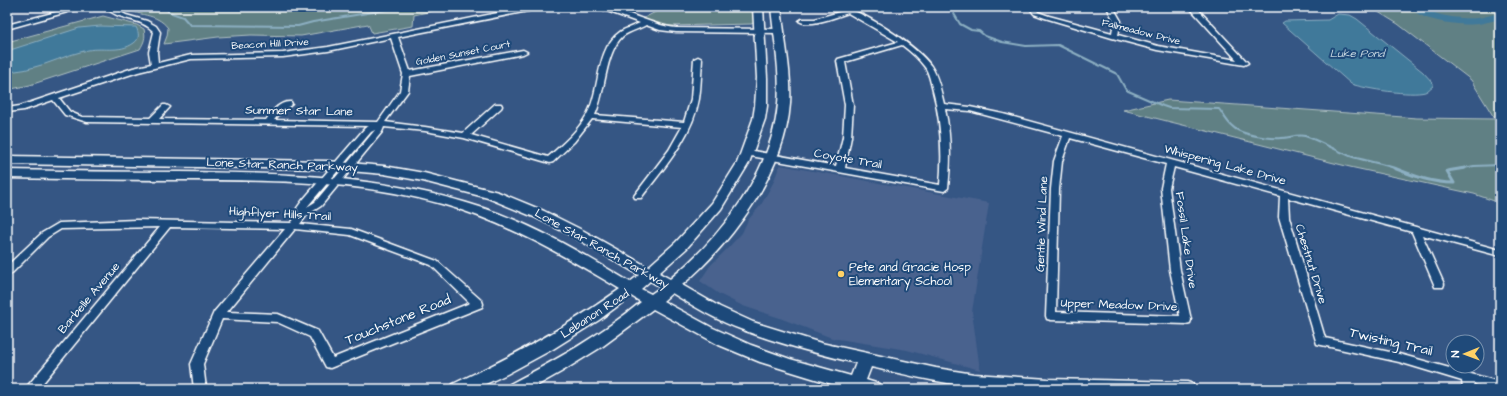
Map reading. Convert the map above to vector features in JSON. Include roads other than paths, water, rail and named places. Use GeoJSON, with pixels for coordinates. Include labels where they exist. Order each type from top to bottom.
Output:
{"type":"FeatureCollection","features":[{"type":"Feature","properties":{"kind":"main road","name":"Lebanon Road"},"geometry":{"type":"LineString","coordinates":[[459,389],[537,351],[577,327],[632,290],[688,239],[709,215],[728,189],[748,153],[759,120],[762,102],[758,7]]}},
{"type":"Feature","properties":{"kind":"main road","name":"Lebanon Road"},"geometry":{"type":"LineString","coordinates":[[516,389],[577,355],[634,317],[671,287],[711,248],[739,214],[762,180],[772,157],[780,131],[785,103],[776,7]]}},
{"type":"Feature","properties":{"kind":"main road","name":"Lone Star Ranch Parkway"},"geometry":{"type":"LineString","coordinates":[[7,160],[345,166],[424,177],[493,195],[540,214],[715,311],[748,326],[821,349],[936,375],[962,384],[1187,389]]}},
{"type":"Feature","properties":{"kind":"main road","name":"Lone Star Ranch Parkway"},"geometry":{"type":"LineString","coordinates":[[7,174],[273,177],[332,180],[407,190],[481,211],[528,231],[721,339],[781,361],[873,389]]}},
{"type":"Feature","properties":{"kind":"main road"},"geometry":{"type":"LineString","coordinates":[[856,385],[865,360]]}},
{"type":"Feature","properties":{"kind":"street"},"geometry":{"type":"LineString","coordinates":[[7,26],[82,7]]}},
{"type":"Feature","properties":{"kind":"street"},"geometry":{"type":"LineString","coordinates":[[108,7],[118,14],[141,20],[153,26],[157,32],[153,52],[155,66]]}},
{"type":"Feature","properties":{"kind":"street","name":"Beacon Hill Drive"},"geometry":{"type":"LineString","coordinates":[[7,110],[21,108],[136,70],[191,57],[283,55],[312,52],[538,7]]}},
{"type":"Feature","properties":{"kind":"street"},"geometry":{"type":"LineString","coordinates":[[599,7],[621,13],[660,28],[676,30],[778,28]]}},
{"type":"Feature","properties":{"kind":"street"},"geometry":{"type":"LineString","coordinates":[[1110,7],[1118,22],[1114,37]]}},
{"type":"Feature","properties":{"kind":"street","name":"Fallmeadow Drive"},"geometry":{"type":"LineString","coordinates":[[1034,10],[1114,37],[1157,48],[1244,63],[1192,7]]}},
{"type":"Feature","properties":{"kind":"street"},"geometry":{"type":"LineString","coordinates":[[802,21],[815,21],[844,9],[874,24],[919,55],[929,67],[942,106]]}},
{"type":"Feature","properties":{"kind":"street"},"geometry":{"type":"LineString","coordinates":[[644,23],[622,34],[611,48],[591,117],[687,125]]}},
{"type":"Feature","properties":{"kind":"street"},"geometry":{"type":"LineString","coordinates":[[200,389],[197,364],[218,315],[293,226],[304,214],[318,204],[332,180],[379,130],[380,124],[404,91],[407,74],[394,36]]}},
{"type":"Feature","properties":{"kind":"street"},"geometry":{"type":"LineString","coordinates":[[840,169],[847,137],[849,105],[840,61],[902,43]]}},
{"type":"Feature","properties":{"kind":"street","name":"Golden Sunset Court"},"geometry":{"type":"LineString","coordinates":[[407,74],[523,52]]}},
{"type":"Feature","properties":{"kind":"street"},"geometry":{"type":"LineString","coordinates":[[638,196],[673,151],[687,125],[695,99],[698,59]]}},
{"type":"Feature","properties":{"kind":"street","name":"Summer Star Lane"},"geometry":{"type":"LineString","coordinates":[[55,96],[63,110],[71,116],[87,120],[380,124],[425,129],[465,136],[550,160],[568,144],[591,117]]}},
{"type":"Feature","properties":{"kind":"street"},"geometry":{"type":"LineString","coordinates":[[268,123],[279,109],[288,104]]}},
{"type":"Feature","properties":{"kind":"street"},"geometry":{"type":"LineString","coordinates":[[465,136],[498,106]]}},
{"type":"Feature","properties":{"kind":"street","name":"Coyote Trail"},"geometry":{"type":"LineString","coordinates":[[748,153],[944,188],[947,162],[942,106]]}},
{"type":"Feature","properties":{"kind":"street","name":"Whispering Lake Drive"},"geometry":{"type":"LineString","coordinates":[[942,106],[970,109],[1067,134],[1500,253]]}},
{"type":"Feature","properties":{"kind":"street"},"geometry":{"type":"LineString","coordinates":[[152,121],[166,107]]}},
{"type":"Feature","properties":{"kind":"street","name":"Gentle Wind Lane"},"geometry":{"type":"LineString","coordinates":[[1051,316],[1055,189],[1058,160],[1067,134]]}},
{"type":"Feature","properties":{"kind":"street","name":"Fossil Lake Drive"},"geometry":{"type":"LineString","coordinates":[[1171,163],[1166,188],[1175,270],[1186,320]]}},
{"type":"Feature","properties":{"kind":"street","name":"Chestnut Drive"},"geometry":{"type":"LineString","coordinates":[[1284,193],[1284,217],[1321,341]]}},
{"type":"Feature","properties":{"kind":"street","name":"Highflyer Hills Trail"},"geometry":{"type":"LineString","coordinates":[[7,272],[45,235],[59,226],[168,223],[293,226],[350,232],[434,263],[478,304]]}},
{"type":"Feature","properties":{"kind":"street","name":"Barbelle Avenue"},"geometry":{"type":"LineString","coordinates":[[31,389],[168,223]]}},
{"type":"Feature","properties":{"kind":"street"},"geometry":{"type":"LineString","coordinates":[[1415,229],[1438,284]]}},
{"type":"Feature","properties":{"kind":"street","name":"Touchstone Road"},"geometry":{"type":"LineString","coordinates":[[218,315],[278,318],[314,334],[330,364],[478,304]]}},
{"type":"Feature","properties":{"kind":"street","name":"Upper Meadow Drive"},"geometry":{"type":"LineString","coordinates":[[1051,316],[1186,320]]}},
{"type":"Feature","properties":{"kind":"street","name":"Twisting Trail"},"geometry":{"type":"LineString","coordinates":[[1321,341],[1399,358],[1500,387]]}},
{"type":"Feature","properties":{"kind":"street"},"geometry":{"type":"LineString","coordinates":[[1467,377],[1469,389]]}},
{"type":"Feature","properties":{"kind":"water","name":"Luke Pond"},"geometry":{"type":"Polygon","coordinates":[[[1338,14],[1350,15],[1357,19],[1423,72],[1433,83],[1433,86],[1425,92],[1399,93],[1351,84],[1282,23],[1285,21],[1328,20],[1338,14]]]}},
{"type":"Feature","properties":{"kind":"water"},"geometry":{"type":"Polygon","coordinates":[[[100,26],[136,27],[138,38],[134,43],[122,48],[84,51],[25,70],[7,73],[7,51],[79,28],[100,26]]]}},
{"type":"Feature","properties":{"kind":"waterway"},"geometry":{"type":"LineString","coordinates":[[164,7],[169,12],[183,17],[190,25],[298,26],[313,22],[404,7]]}},
{"type":"Feature","properties":{"kind":"waterway"},"geometry":{"type":"LineString","coordinates":[[950,7],[960,24],[971,30],[979,31],[985,36],[1002,42],[1026,46],[1058,45],[1117,74],[1126,90],[1163,106],[1169,108],[1219,109],[1232,126],[1241,132],[1262,137],[1276,138],[1299,135],[1305,136],[1350,156],[1394,168]]}},
{"type":"Feature","properties":{"kind":"waterway"},"geometry":{"type":"LineString","coordinates":[[1429,7],[1417,9],[1436,17],[1461,21],[1478,21],[1500,17]]}},
{"type":"Feature","properties":{"kind":"waterway"},"geometry":{"type":"LineString","coordinates":[[1459,169],[1474,166],[1500,165]]}},
{"type":"Feature","properties":{"kind":"waterway"},"geometry":{"type":"LineString","coordinates":[[1394,168],[1416,176],[1446,183],[1454,183],[1447,171],[1459,169]]}},
{"type":"Feature","properties":{"kind":"waterway"},"geometry":{"type":"LineString","coordinates":[[1459,169],[1465,168]]}},
{"type":"Feature","properties":{"kind":"place","name":"Pete and Gracie Hosp Elementary School"},"geometry":{"type":"Point","coordinates":[841,274]}}]}
